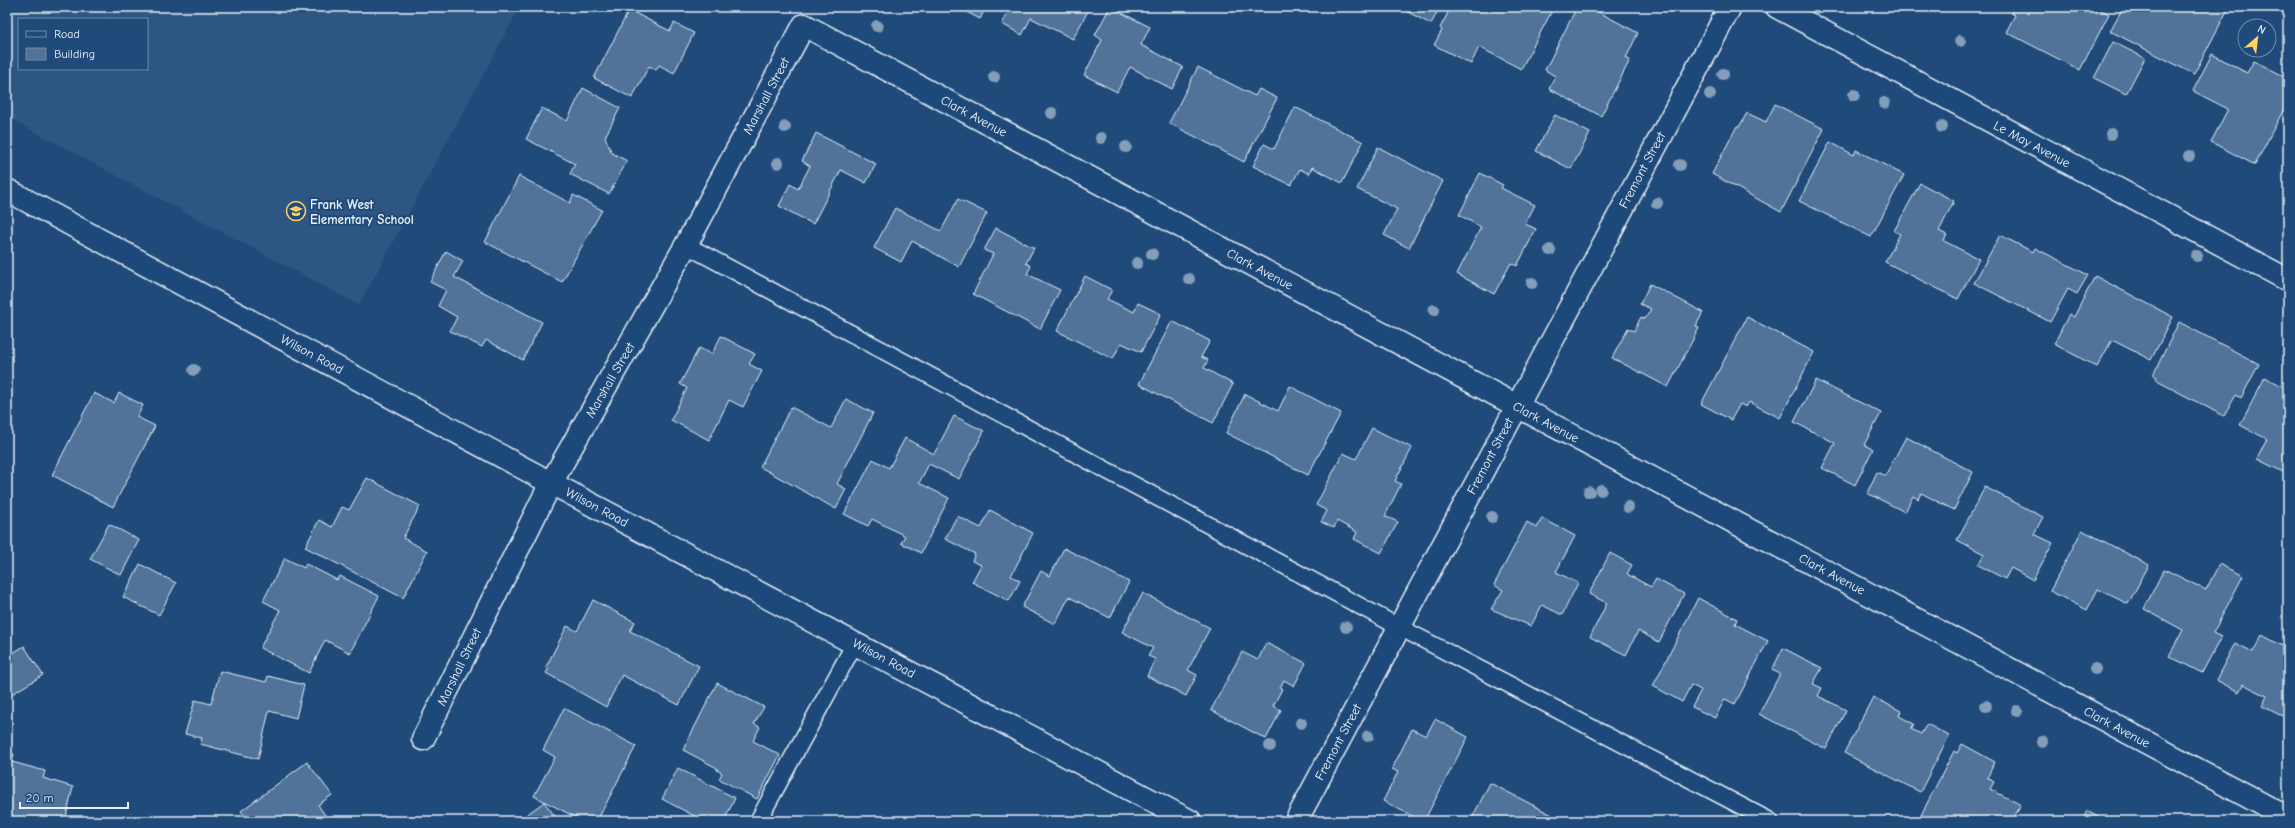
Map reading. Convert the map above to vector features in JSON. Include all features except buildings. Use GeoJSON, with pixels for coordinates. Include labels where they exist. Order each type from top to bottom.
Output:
{"type":"FeatureCollection","features":[{"type":"Feature","properties":{"kind":"street","name":"Fremont Street"},"geometry":{"type":"LineString","coordinates":[[1296,821],[1730,7]]}},
{"type":"Feature","properties":{"kind":"street","name":"Le May Avenue"},"geometry":{"type":"LineString","coordinates":[[1777,7],[2288,280]]}},
{"type":"Feature","properties":{"kind":"street","name":"Clark Avenue"},"geometry":{"type":"LineString","coordinates":[[804,25],[2288,818]]}},
{"type":"Feature","properties":{"kind":"street","name":"Marshall Street"},"geometry":{"type":"LineString","coordinates":[[424,739],[551,483],[686,246],[804,25]]}},
{"type":"Feature","properties":{"kind":"street","name":"Wilson Road"},"geometry":{"type":"LineString","coordinates":[[7,190],[551,483],[1190,821]]}},
{"type":"Feature","properties":{"kind":"lane"},"geometry":{"type":"LineString","coordinates":[[686,246],[1399,627],[1770,821]]}},
{"type":"Feature","properties":{"kind":"lane"},"geometry":{"type":"LineString","coordinates":[[758,821],[855,643]]}},
{"type":"Feature","properties":{"kind":"shaded area","name":"Frank West Elementary School"},"geometry":{"type":"Polygon","coordinates":[[[7,7],[520,7],[359,305],[7,117],[7,7]]]}},
{"type":"Feature","properties":{"kind":"place","name":"Frank West Elementary School"},"geometry":{"type":"Point","coordinates":[296,211]}}]}
